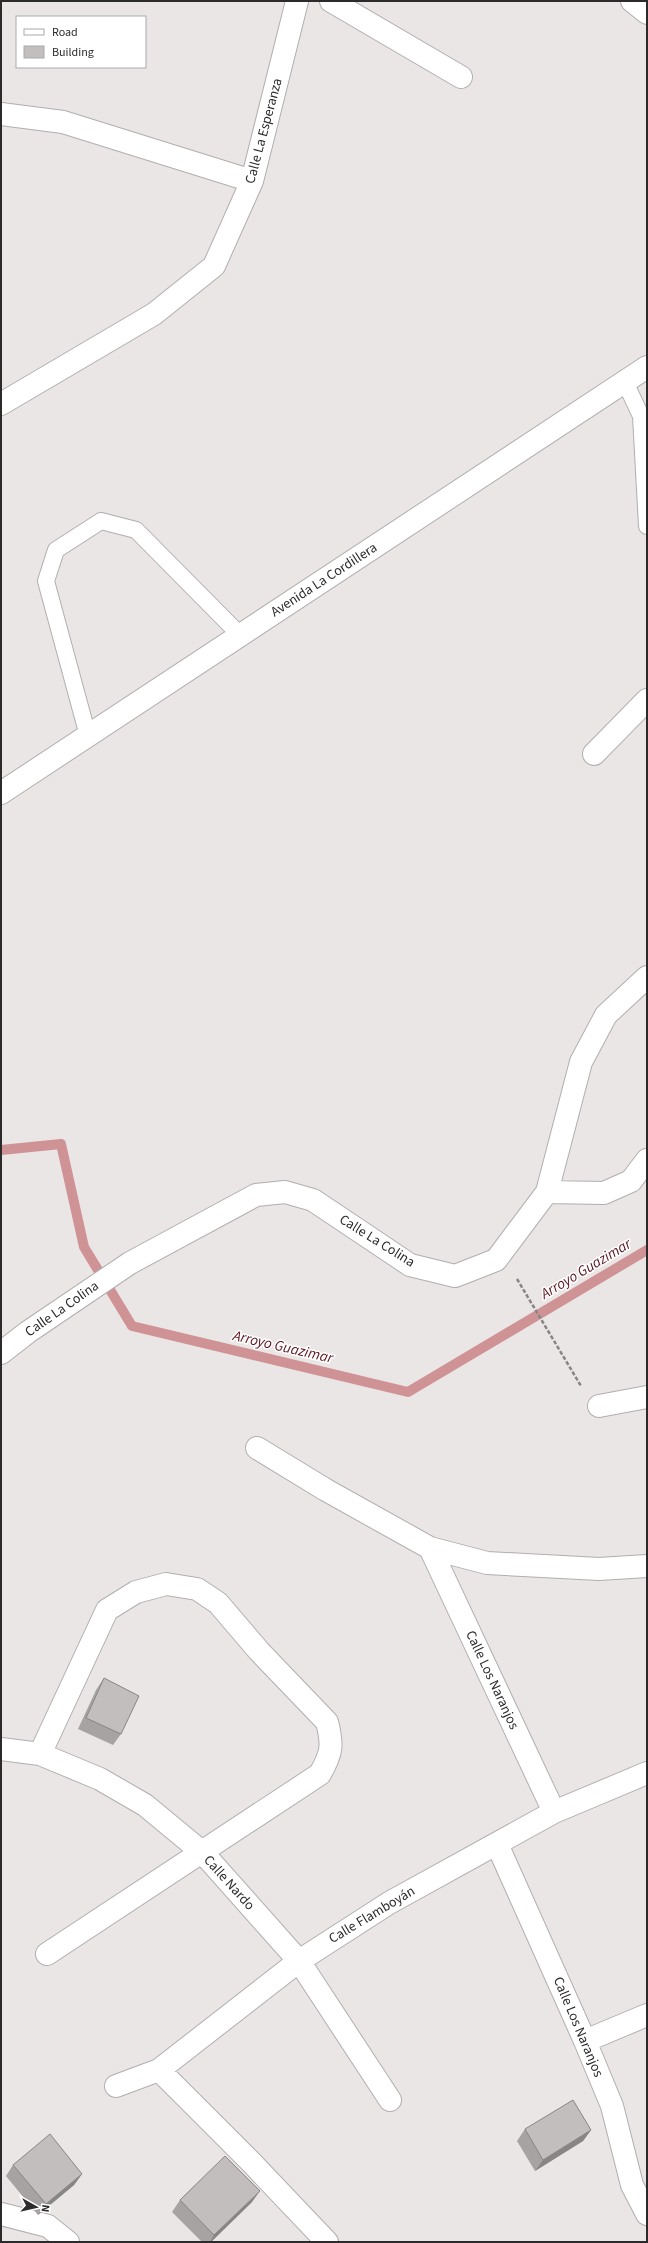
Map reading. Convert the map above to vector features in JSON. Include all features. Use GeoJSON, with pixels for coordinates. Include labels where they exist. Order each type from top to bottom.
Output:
{"type":"FeatureCollection","features":[{"type":"Feature","properties":{"kind":"street","name":"Calle La Esperanza"},"geometry":{"type":"LineString","coordinates":[[1,404],[154,314],[214,266],[252,181],[297,1]]}},
{"type":"Feature","properties":{"kind":"street"},"geometry":{"type":"LineString","coordinates":[[331,1],[461,77]]}},
{"type":"Feature","properties":{"kind":"street"},"geometry":{"type":"LineString","coordinates":[[632,1],[647,13]]}},
{"type":"Feature","properties":{"kind":"street"},"geometry":{"type":"LineString","coordinates":[[1,114],[62,122],[252,181]]}},
{"type":"Feature","properties":{"kind":"street","name":"Avenida La Cordillera"},"geometry":{"type":"LineString","coordinates":[[1,793],[647,367]]}},
{"type":"Feature","properties":{"kind":"street"},"geometry":{"type":"LineString","coordinates":[[594,754],[647,700]]}},
{"type":"Feature","properties":{"kind":"street","name":"Calle La Colina"},"geometry":{"type":"LineString","coordinates":[[1,1353],[130,1263],[256,1195],[286,1192],[313,1200],[410,1265],[455,1276],[496,1260],[547,1192],[581,1062],[606,1015],[647,977]]}},
{"type":"Feature","properties":{"kind":"street"},"geometry":{"type":"LineString","coordinates":[[547,1192],[604,1193],[631,1181],[647,1160]]}},
{"type":"Feature","properties":{"kind":"street"},"geometry":{"type":"LineString","coordinates":[[600,1406],[647,1397]]}},
{"type":"Feature","properties":{"kind":"street"},"geometry":{"type":"LineString","coordinates":[[257,1448],[326,1490],[430,1548],[487,1563],[599,1569],[647,1566]]}},
{"type":"Feature","properties":{"kind":"street","name":"Calle Los Naranjos"},"geometry":{"type":"LineString","coordinates":[[430,1548],[554,1812]]}},
{"type":"Feature","properties":{"kind":"street"},"geometry":{"type":"LineString","coordinates":[[40,1754],[107,1610],[136,1592],[166,1584],[197,1589],[218,1603],[259,1651],[327,1722],[331,1738],[330,1756],[320,1774],[203,1853],[47,1954]]}},
{"type":"Feature","properties":{"kind":"street","name":"Calle Nardo"},"geometry":{"type":"LineString","coordinates":[[1,1749],[40,1754],[100,1779],[145,1805],[203,1853],[299,1961],[390,2100]]}},
{"type":"Feature","properties":{"kind":"street","name":"Calle Flamboyán"},"geometry":{"type":"LineString","coordinates":[[116,2086],[159,2070],[299,1961],[390,1903],[554,1812],[647,1773]]}},
{"type":"Feature","properties":{"kind":"street","name":"Calle Los Naranjos"},"geometry":{"type":"LineString","coordinates":[[497,1844],[585,2041],[612,2106],[632,2185],[647,2214]]}},
{"type":"Feature","properties":{"kind":"street"},"geometry":{"type":"LineString","coordinates":[[585,2041],[647,2015]]}},
{"type":"Feature","properties":{"kind":"street"},"geometry":{"type":"LineString","coordinates":[[159,2070],[251,2162],[327,2242]]}},
{"type":"Feature","properties":{"kind":"street"},"geometry":{"type":"LineString","coordinates":[[1,2214],[48,2226],[68,2242]]}},
{"type":"Feature","properties":{"kind":"lane"},"geometry":{"type":"LineString","coordinates":[[625,382],[641,416],[647,526]]}},
{"type":"Feature","properties":{"kind":"lane"},"geometry":{"type":"LineString","coordinates":[[88,736],[46,581],[56,550],[101,521],[136,530],[240,635]]}},
{"type":"Feature","properties":{"kind":"path"},"geometry":{"type":"LineString","coordinates":[[502,1254],[580,1383],[587,1401],[590,1404],[600,1406]]}},
{"type":"Feature","properties":{"kind":"building"},"geometry":{"type":"Polygon","coordinates":[[[104,1678],[139,1696],[121,1734],[86,1718],[104,1678]]]}},
{"type":"Feature","properties":{"kind":"building"},"geometry":{"type":"Polygon","coordinates":[[[573,2100],[591,2130],[543,2160],[525,2129],[573,2100]]]}},
{"type":"Feature","properties":{"kind":"building"},"geometry":{"type":"Polygon","coordinates":[[[50,2134],[82,2174],[46,2204],[13,2165],[50,2134]]]}},
{"type":"Feature","properties":{"kind":"building"},"geometry":{"type":"Polygon","coordinates":[[[225,2156],[260,2191],[214,2235],[180,2200],[225,2156]]]}},
{"type":"Feature","properties":{"kind":"waterway","name":"Arroyo Guazimar"},"geometry":{"type":"LineString","coordinates":[[1,1150],[61,1144],[84,1247],[132,1326],[408,1392],[647,1250]]}}]}
